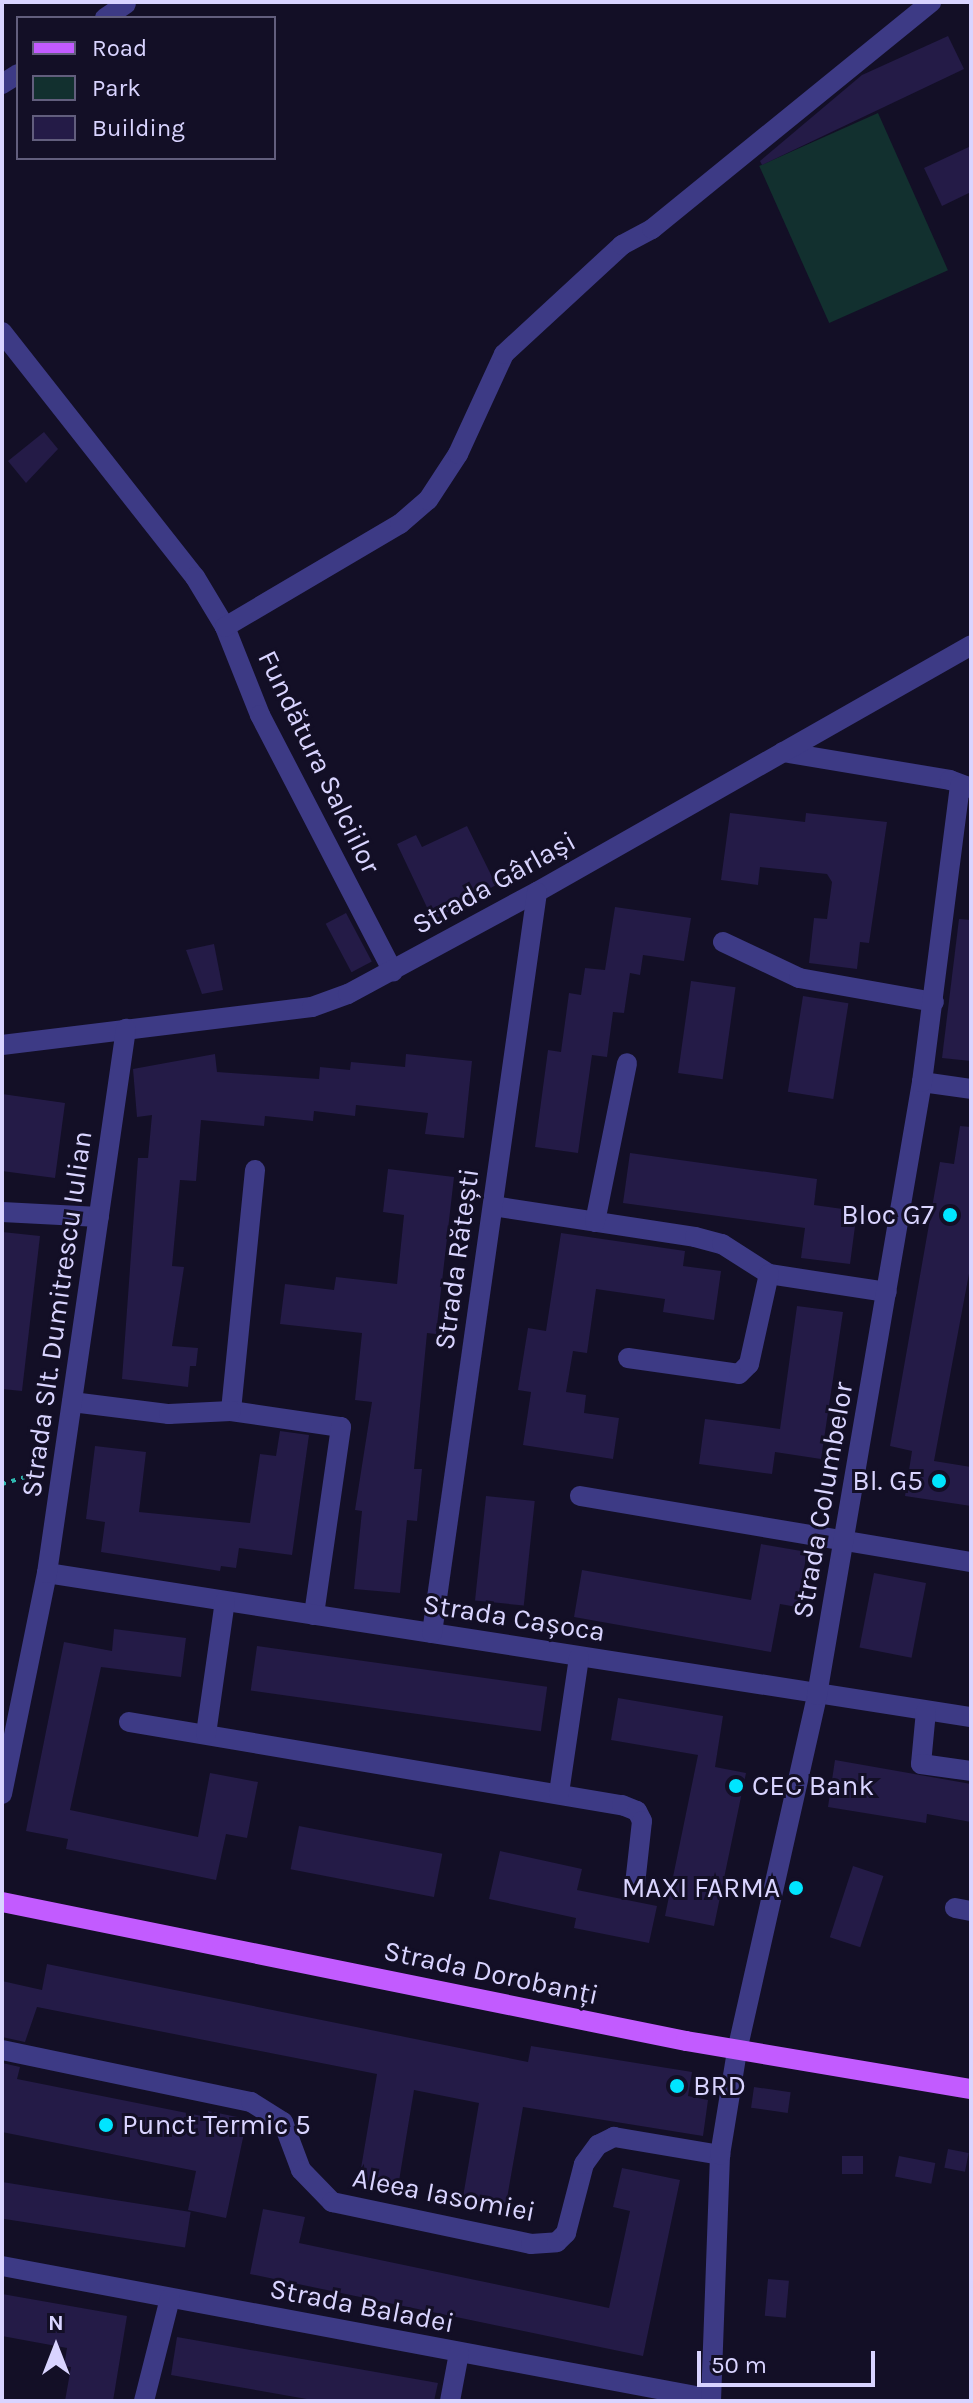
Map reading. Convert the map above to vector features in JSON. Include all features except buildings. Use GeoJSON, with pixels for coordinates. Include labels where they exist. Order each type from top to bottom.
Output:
{"type":"FeatureCollection","features":[{"type":"Feature","properties":{"kind":"main road","name":"Strada Dorobanți"},"geometry":{"type":"LineString","coordinates":[[2,1902],[737,2051],[971,2089]]}},
{"type":"Feature","properties":{"kind":"street"},"geometry":{"type":"LineString","coordinates":[[225,627],[400,524],[428,500],[458,454],[504,354],[622,245],[652,229],[931,2]]}},
{"type":"Feature","properties":{"kind":"street"},"geometry":{"type":"LineString","coordinates":[[108,16],[126,4]]}},
{"type":"Feature","properties":{"kind":"street","name":"Fundătura Salciilor"},"geometry":{"type":"LineString","coordinates":[[2,332],[195,577],[225,627],[260,715],[393,972]]}},
{"type":"Feature","properties":{"kind":"street","name":"Strada Gârlași"},"geometry":{"type":"LineString","coordinates":[[2,1045],[312,1007],[393,972],[971,645]]}},
{"type":"Feature","properties":{"kind":"street","name":"Strada Columbelor"},"geometry":{"type":"LineString","coordinates":[[711,2400],[720,2155],[737,2051],[817,1695],[922,1082],[965,787],[783,752]]}},
{"type":"Feature","properties":{"kind":"street","name":"Strada Rătești"},"geometry":{"type":"LineString","coordinates":[[432,1633],[537,892]]}},
{"type":"Feature","properties":{"kind":"street"},"geometry":{"type":"LineString","coordinates":[[723,942],[799,978],[934,1002]]}},
{"type":"Feature","properties":{"kind":"street","name":"Strada Slt. Dumitrescu Iulian"},"geometry":{"type":"LineString","coordinates":[[2,1794],[47,1573],[126,1029]]}},
{"type":"Feature","properties":{"kind":"street"},"geometry":{"type":"LineString","coordinates":[[595,1222],[627,1063]]}},
{"type":"Feature","properties":{"kind":"street"},"geometry":{"type":"LineString","coordinates":[[922,1082],[971,1089]]}},
{"type":"Feature","properties":{"kind":"street"},"geometry":{"type":"LineString","coordinates":[[231,1411],[255,1170]]}},
{"type":"Feature","properties":{"kind":"street"},"geometry":{"type":"LineString","coordinates":[[493,1206],[722,1244],[769,1274],[887,1292]]}},
{"type":"Feature","properties":{"kind":"street"},"geometry":{"type":"LineString","coordinates":[[2,1212],[99,1217]]}},
{"type":"Feature","properties":{"kind":"street"},"geometry":{"type":"LineString","coordinates":[[628,1358],[739,1374],[749,1364],[769,1274]]}},
{"type":"Feature","properties":{"kind":"street"},"geometry":{"type":"LineString","coordinates":[[72,1402],[169,1414],[231,1411],[341,1427],[314,1615]]}},
{"type":"Feature","properties":{"kind":"street"},"geometry":{"type":"LineString","coordinates":[[580,1496],[971,1562]]}},
{"type":"Feature","properties":{"kind":"street","name":"Strada Cașoca"},"geometry":{"type":"LineString","coordinates":[[47,1573],[971,1717]]}},
{"type":"Feature","properties":{"kind":"street"},"geometry":{"type":"LineString","coordinates":[[206,1734],[225,1601]]}},
{"type":"Feature","properties":{"kind":"street"},"geometry":{"type":"LineString","coordinates":[[559,1793],[579,1657]]}},
{"type":"Feature","properties":{"kind":"street"},"geometry":{"type":"LineString","coordinates":[[926,1711],[921,1764],[971,1771]]}},
{"type":"Feature","properties":{"kind":"street"},"geometry":{"type":"LineString","coordinates":[[129,1722],[559,1793],[637,1811],[642,1821],[635,1884]]}},
{"type":"Feature","properties":{"kind":"street","name":"Aleea Iasomiei"},"geometry":{"type":"LineString","coordinates":[[2,2050],[251,2102],[283,2122],[301,2170],[332,2202],[531,2244],[557,2242],[566,2233],[584,2164],[598,2145],[614,2137],[720,2155]]}},
{"type":"Feature","properties":{"kind":"street","name":"Strada Baladei"},"geometry":{"type":"LineString","coordinates":[[2,2266],[711,2400]]}},
{"type":"Feature","properties":{"kind":"street"},"geometry":{"type":"LineString","coordinates":[[144,2401],[170,2298]]}},
{"type":"Feature","properties":{"kind":"street"},"geometry":{"type":"LineString","coordinates":[[450,2401],[459,2353]]}},
{"type":"Feature","properties":{"kind":"path"},"geometry":{"type":"LineString","coordinates":[[2,1484],[63,1467]]}},
{"type":"Feature","properties":{"kind":"green space"},"geometry":{"type":"Polygon","coordinates":[[[878,113],[948,270],[829,323],[759,166],[878,113]]]}},
{"type":"Feature","properties":{"kind":"place","name":"Bloc G7"},"geometry":{"type":"Point","coordinates":[950,1215]}},
{"type":"Feature","properties":{"kind":"place","name":"Bl. G5"},"geometry":{"type":"Point","coordinates":[939,1481]}},
{"type":"Feature","properties":{"kind":"place","name":"CEC Bank"},"geometry":{"type":"Point","coordinates":[736,1786]}},
{"type":"Feature","properties":{"kind":"place","name":"MAXI FARMA"},"geometry":{"type":"Point","coordinates":[796,1888]}},
{"type":"Feature","properties":{"kind":"place","name":"BRD"},"geometry":{"type":"Point","coordinates":[677,2086]}},
{"type":"Feature","properties":{"kind":"place","name":"Punct Termic 5"},"geometry":{"type":"Point","coordinates":[106,2125]}}]}
